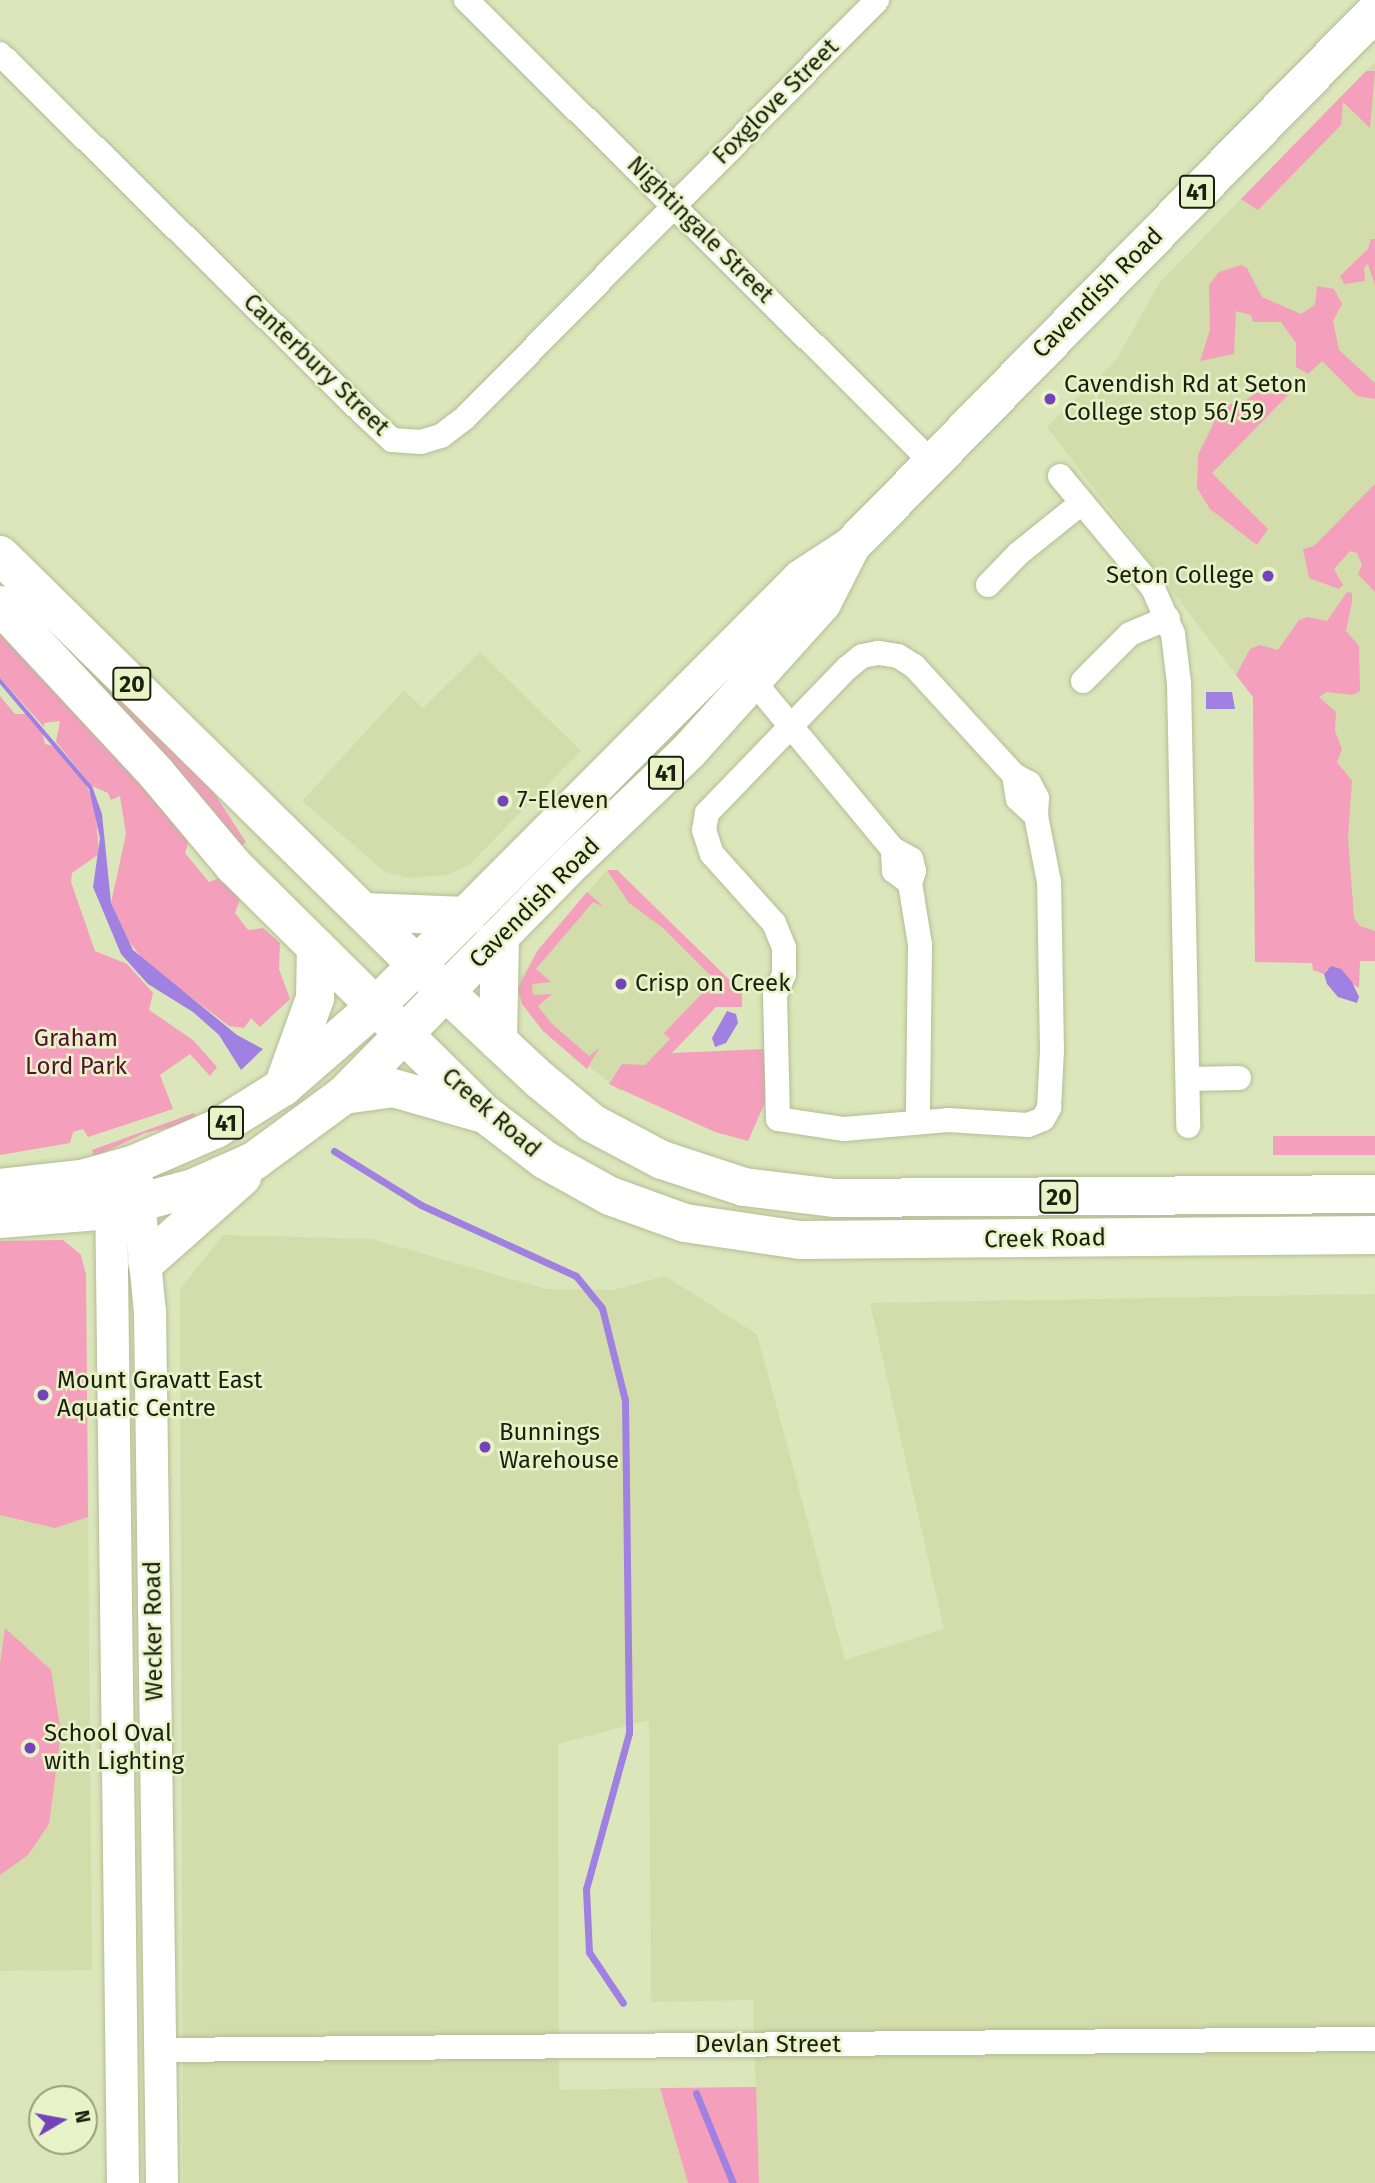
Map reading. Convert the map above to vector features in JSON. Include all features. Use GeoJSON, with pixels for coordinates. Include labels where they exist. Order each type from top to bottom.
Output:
{"type":"FeatureCollection","features":[{"type":"Feature","properties":{"kind":"main road","name":"Cavendish Road"},"geometry":{"type":"LineString","coordinates":[[376,1006],[801,579],[851,546],[1375,12]]}},
{"type":"Feature","properties":{"kind":"main road","name":"Cavendish Road"},"geometry":{"type":"LineString","coordinates":[[405,1035],[754,681],[822,603],[851,546]]}},
{"type":"Feature","properties":{"kind":"main road","name":"Creek Road"},"geometry":{"type":"LineString","coordinates":[[0,555],[446,993],[566,1103],[626,1143],[702,1176],[744,1186],[835,1198],[1375,1194]]}},
{"type":"Feature","properties":{"kind":"main road","name":"Creek Road"},"geometry":{"type":"LineString","coordinates":[[0,605],[156,773],[235,867],[485,1114],[545,1160],[610,1196],[685,1223],[762,1238],[862,1243],[1375,1235]]}},
{"type":"Feature","properties":{"kind":"main road"},"geometry":{"type":"LineString","coordinates":[[365,912],[467,916]]}},
{"type":"Feature","properties":{"kind":"main road"},"geometry":{"type":"LineString","coordinates":[[498,1041],[500,937]]}},
{"type":"Feature","properties":{"kind":"main road"},"geometry":{"type":"LineString","coordinates":[[284,1087],[315,998],[316,947]]}},
{"type":"Feature","properties":{"kind":"main road","name":"41"},"geometry":{"type":"LineString","coordinates":[[0,1219],[124,1187],[284,1087],[376,1006]]}},
{"type":"Feature","properties":{"kind":"main road","name":"41"},"geometry":{"type":"LineString","coordinates":[[0,1188],[193,1188],[254,1161],[344,1095],[405,1035]]}},
{"type":"Feature","properties":{"kind":"main road"},"geometry":{"type":"LineString","coordinates":[[344,1095],[393,1088],[485,1114]]}},
{"type":"Feature","properties":{"kind":"main road"},"geometry":{"type":"LineString","coordinates":[[147,1261],[237,1185],[254,1161]]}},
{"type":"Feature","properties":{"kind":"street","name":"Nightingale Street"},"geometry":{"type":"LineString","coordinates":[[467,0],[932,462]]}},
{"type":"Feature","properties":{"kind":"street","name":"Foxglove Street"},"geometry":{"type":"LineString","coordinates":[[675,205],[877,0]]}},
{"type":"Feature","properties":{"kind":"street","name":"Canterbury Street"},"geometry":{"type":"LineString","coordinates":[[0,54],[392,440],[421,442],[442,436],[465,418],[675,205]]}},
{"type":"Feature","properties":{"kind":"street"},"geometry":{"type":"LineString","coordinates":[[1060,476],[1079,505],[1153,589],[1168,618],[1179,682],[1188,1126]]}},
{"type":"Feature","properties":{"kind":"street"},"geometry":{"type":"LineString","coordinates":[[988,585],[1018,554],[1079,505]]}},
{"type":"Feature","properties":{"kind":"street"},"geometry":{"type":"LineString","coordinates":[[1083,681],[1130,634],[1168,618]]}},
{"type":"Feature","properties":{"kind":"street"},"geometry":{"type":"LineString","coordinates":[[888,653],[914,666],[1014,775],[1018,799],[1036,816],[1049,882],[1049,1108],[1043,1119],[1028,1125],[918,1121],[844,1129],[778,1119],[775,995],[784,974],[784,948],[774,923],[718,864],[704,830],[712,805],[789,726],[862,656],[888,653]]}},
{"type":"Feature","properties":{"kind":"street"},"geometry":{"type":"LineString","coordinates":[[727,654],[754,681],[893,849],[911,859],[914,871],[910,883],[919,924],[918,1121]]}},
{"type":"Feature","properties":{"kind":"street"},"geometry":{"type":"LineString","coordinates":[[1188,1079],[1239,1078]]}},
{"type":"Feature","properties":{"kind":"street","name":"Wecker Road"},"geometry":{"type":"LineString","coordinates":[[124,1187],[147,1261],[162,2183]]}},
{"type":"Feature","properties":{"kind":"street","name":"Wecker Road"},"geometry":{"type":"LineString","coordinates":[[123,2183],[124,1187]]}},
{"type":"Feature","properties":{"kind":"street","name":"Devlan Street"},"geometry":{"type":"LineString","coordinates":[[160,2050],[1375,2039]]}},
{"type":"Feature","properties":{"kind":"shaded area","name":"Seton College"},"geometry":{"type":"Polygon","coordinates":[[[1375,62],[1375,961],[1255,962],[1253,697],[1047,427],[1116,360],[1160,282],[1375,62]]]}},
{"type":"Feature","properties":{"kind":"shaded area"},"geometry":{"type":"Polygon","coordinates":[[[480,652],[581,751],[469,865],[447,875],[409,878],[385,872],[302,801],[404,690],[423,708],[480,652]]]}},
{"type":"Feature","properties":{"kind":"shaded area"},"geometry":{"type":"Polygon","coordinates":[[[0,678],[92,786],[102,814],[111,903],[133,950],[237,1035],[263,1049],[241,1070],[219,1035],[193,1012],[148,984],[121,954],[93,887],[100,838],[89,789],[0,684],[0,678]]]}},
{"type":"Feature","properties":{"kind":"shaded area"},"geometry":{"type":"Polygon","coordinates":[[[1206,692],[1232,692],[1235,709],[1206,709],[1206,692]]]}},
{"type":"Feature","properties":{"kind":"shaded area","name":"Crisp on Creek"},"geometry":{"type":"Polygon","coordinates":[[[607,870],[617,870],[728,979],[620,1091],[543,1031],[519,996],[520,978],[538,950],[607,870]]]}},
{"type":"Feature","properties":{"kind":"shaded area"},"geometry":{"type":"Polygon","coordinates":[[[1331,966],[1341,969],[1352,982],[1359,997],[1357,1003],[1338,997],[1327,984],[1324,974],[1331,966]]]}},
{"type":"Feature","properties":{"kind":"shaded area"},"geometry":{"type":"Polygon","coordinates":[[[727,1011],[736,1014],[738,1023],[726,1043],[715,1047],[712,1038],[727,1011]]]}},
{"type":"Feature","properties":{"kind":"shaded area"},"geometry":{"type":"Polygon","coordinates":[[[223,1235],[372,1239],[546,1289],[613,1290],[665,1276],[757,1334],[845,1660],[944,1629],[870,1303],[1375,1294],[1375,2183],[759,2183],[753,2000],[651,2002],[649,1720],[558,1744],[559,2090],[660,2088],[688,2183],[183,2183],[180,1289],[223,1235]]]}},
{"type":"Feature","properties":{"kind":"shaded area"},"geometry":{"type":"Polygon","coordinates":[[[63,1240],[81,1255],[86,1275],[92,1970],[0,1971],[0,1241],[63,1240]]]}},
{"type":"Feature","properties":{"kind":"green space"},"geometry":{"type":"Polygon","coordinates":[[[1366,71],[1375,71],[1370,128],[1343,102],[1341,125],[1258,210],[1241,199],[1366,71]]]}},
{"type":"Feature","properties":{"kind":"green space"},"geometry":{"type":"Polygon","coordinates":[[[1371,239],[1375,239],[1375,285],[1368,264],[1364,267],[1365,281],[1344,284],[1340,276],[1368,249],[1371,239]]]}},
{"type":"Feature","properties":{"kind":"green space"},"geometry":{"type":"Polygon","coordinates":[[[1241,265],[1247,268],[1262,297],[1301,314],[1315,305],[1317,286],[1334,289],[1342,304],[1333,321],[1339,350],[1375,383],[1375,399],[1357,396],[1322,361],[1308,374],[1296,367],[1296,343],[1281,322],[1253,322],[1251,315],[1236,311],[1234,354],[1200,361],[1210,330],[1209,285],[1219,272],[1241,265]]]}},
{"type":"Feature","properties":{"kind":"green space"},"geometry":{"type":"Polygon","coordinates":[[[1255,393],[1289,394],[1212,473],[1268,529],[1257,545],[1210,509],[1197,488],[1198,455],[1213,425],[1217,406],[1244,402],[1255,393]]]}},
{"type":"Feature","properties":{"kind":"green space"},"geometry":{"type":"Polygon","coordinates":[[[1375,484],[1375,592],[1358,574],[1362,565],[1357,553],[1350,551],[1334,569],[1343,585],[1339,589],[1309,578],[1303,549],[1314,546],[1375,484]]]}},
{"type":"Feature","properties":{"kind":"green space"},"geometry":{"type":"Polygon","coordinates":[[[1347,592],[1352,593],[1352,602],[1346,631],[1359,646],[1360,691],[1352,695],[1327,692],[1319,697],[1336,712],[1335,731],[1342,749],[1337,762],[1352,781],[1348,837],[1354,918],[1360,926],[1375,931],[1375,961],[1360,961],[1359,988],[1327,969],[1324,974],[1313,970],[1312,963],[1255,962],[1253,697],[1236,675],[1250,649],[1260,645],[1278,650],[1299,620],[1308,617],[1327,621],[1347,592]]]}},
{"type":"Feature","properties":{"kind":"green space"},"geometry":{"type":"Polygon","coordinates":[[[0,625],[184,832],[188,843],[185,853],[209,882],[220,878],[242,894],[235,913],[248,930],[263,928],[280,943],[279,969],[290,999],[260,1027],[251,1018],[244,1028],[229,1026],[146,963],[123,934],[111,903],[126,834],[120,796],[111,800],[108,793],[92,786],[56,742],[60,721],[44,723],[44,727],[0,678],[0,625]]]}},
{"type":"Feature","properties":{"kind":"green space"},"geometry":{"type":"Polygon","coordinates":[[[91,665],[205,779],[246,842],[240,847],[83,671],[91,665]]]}},
{"type":"Feature","properties":{"kind":"green space","name":"Graham Lord Park"},"geometry":{"type":"Polygon","coordinates":[[[0,696],[15,714],[27,714],[42,731],[45,744],[57,747],[81,775],[95,804],[99,854],[72,873],[71,882],[95,951],[127,964],[153,993],[149,1010],[193,1040],[217,1067],[210,1076],[190,1054],[160,1075],[173,1109],[88,1137],[83,1129],[73,1132],[70,1143],[0,1155],[0,696]]]}},
{"type":"Feature","properties":{"kind":"green space"},"geometry":{"type":"Polygon","coordinates":[[[607,870],[617,870],[742,992],[742,1007],[716,1007],[672,1053],[765,1049],[767,1098],[748,1141],[715,1132],[609,1084],[622,1064],[645,1065],[670,1039],[664,1033],[715,980],[663,928],[629,903],[607,870]]]}},
{"type":"Feature","properties":{"kind":"green space"},"geometry":{"type":"Polygon","coordinates":[[[587,892],[604,907],[593,902],[536,969],[551,982],[532,984],[533,995],[552,994],[538,1006],[551,1023],[589,1056],[599,1048],[587,1069],[543,1031],[522,1004],[518,988],[538,950],[587,892]]]}},
{"type":"Feature","properties":{"kind":"green space"},"geometry":{"type":"Polygon","coordinates":[[[194,1113],[196,1118],[180,1125],[145,1133],[94,1157],[92,1150],[194,1113]]]}},
{"type":"Feature","properties":{"kind":"green space"},"geometry":{"type":"Polygon","coordinates":[[[1273,1136],[1375,1136],[1375,1155],[1273,1155],[1273,1136]]]}},
{"type":"Feature","properties":{"kind":"green space","name":"Mount Gravatt East Aquatic Centre"},"geometry":{"type":"Polygon","coordinates":[[[63,1240],[81,1255],[86,1275],[88,1517],[55,1528],[0,1515],[0,1241],[63,1240]]]}},
{"type":"Feature","properties":{"kind":"green space","name":"School Oval with Lighting"},"geometry":{"type":"Polygon","coordinates":[[[5,1628],[51,1670],[61,1733],[49,1824],[28,1855],[0,1875],[0,1664],[5,1628]]]}},
{"type":"Feature","properties":{"kind":"green space"},"geometry":{"type":"Polygon","coordinates":[[[756,2087],[759,2183],[688,2183],[660,2088],[756,2087]]]}},
{"type":"Feature","properties":{"kind":"waterway"},"geometry":{"type":"LineString","coordinates":[[334,1151],[421,1205],[576,1276],[602,1308],[625,1400],[629,1733],[586,1889],[589,1952],[623,2003]]}},
{"type":"Feature","properties":{"kind":"waterway"},"geometry":{"type":"LineString","coordinates":[[696,2093],[733,2183]]}},
{"type":"Feature","properties":{"kind":"place","name":"Cavendish Rd at Seton College stop 56/59"},"geometry":{"type":"Point","coordinates":[1050,399]}},
{"type":"Feature","properties":{"kind":"place","name":"Seton College"},"geometry":{"type":"Point","coordinates":[1268,576]}},
{"type":"Feature","properties":{"kind":"place","name":"7-Eleven"},"geometry":{"type":"Point","coordinates":[503,801]}},
{"type":"Feature","properties":{"kind":"place","name":"Crisp on Creek"},"geometry":{"type":"Point","coordinates":[621,984]}},
{"type":"Feature","properties":{"kind":"place","name":"Mount Gravatt East Aquatic Centre"},"geometry":{"type":"Point","coordinates":[43,1395]}},
{"type":"Feature","properties":{"kind":"place","name":"Bunnings Warehouse"},"geometry":{"type":"Point","coordinates":[485,1447]}},
{"type":"Feature","properties":{"kind":"place","name":"School Oval with Lighting"},"geometry":{"type":"Point","coordinates":[30,1748]}}]}
